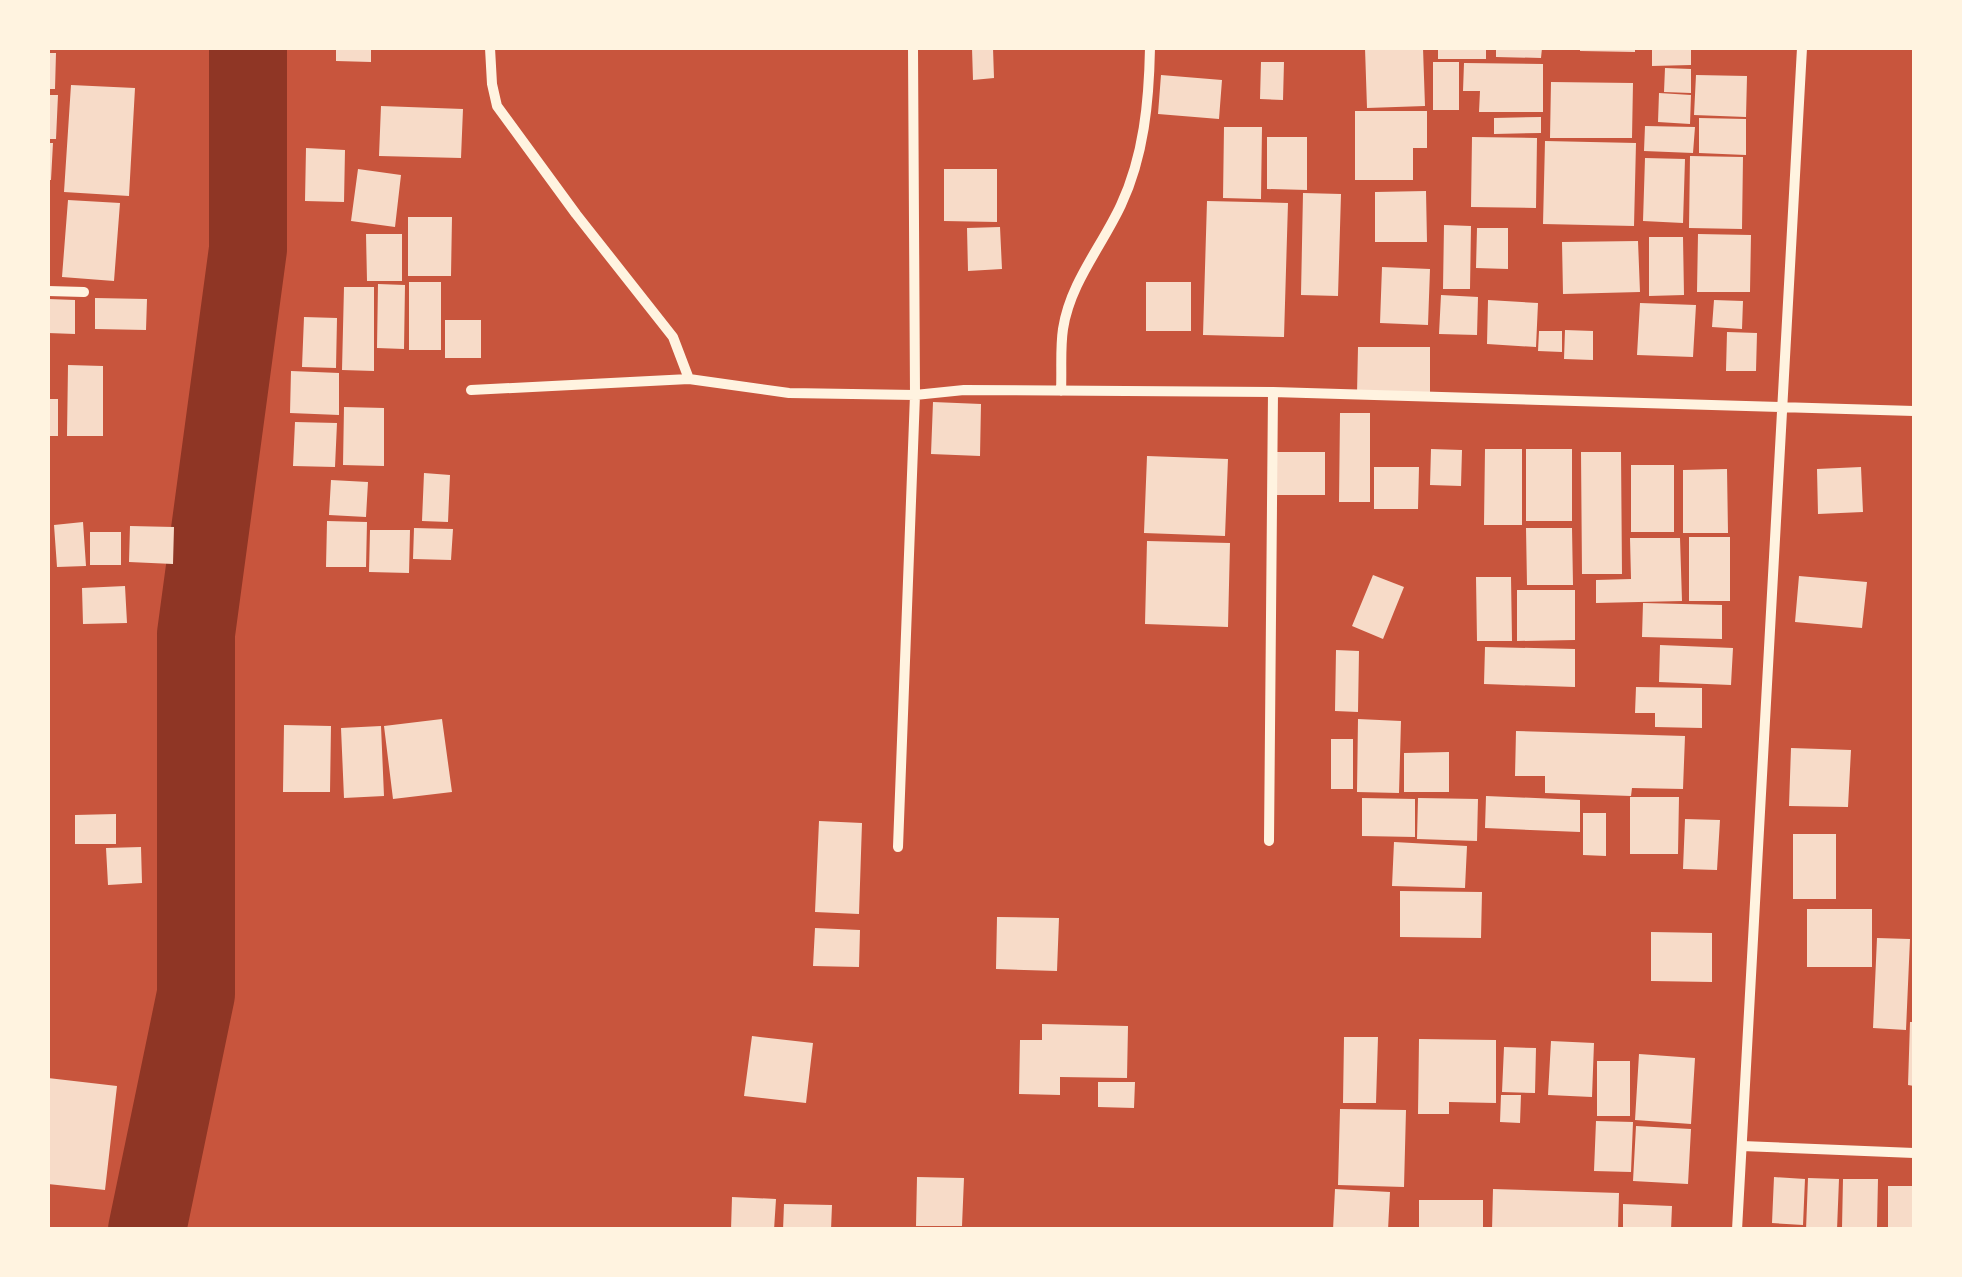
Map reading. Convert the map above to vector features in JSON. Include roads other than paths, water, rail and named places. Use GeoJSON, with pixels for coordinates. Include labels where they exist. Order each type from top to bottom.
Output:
{"type":"FeatureCollection","features":[{"type":"Feature","properties":{"kind":"street"},"geometry":{"type":"LineString","coordinates":[[490,48],[498,106],[673,336],[690,379]]}},
{"type":"Feature","properties":{"kind":"street"},"geometry":{"type":"LineString","coordinates":[[898,847],[915,395],[913,48]]}},
{"type":"Feature","properties":{"kind":"street"},"geometry":{"type":"LineString","coordinates":[[1061,391],[1063,328],[1080,279],[1122,204],[1141,147],[1150,87],[1150,48]]}},
{"type":"Feature","properties":{"kind":"street"},"geometry":{"type":"LineString","coordinates":[[1737,1230],[1802,48]]}},
{"type":"Feature","properties":{"kind":"street"},"geometry":{"type":"LineString","coordinates":[[48,291],[84,292]]}},
{"type":"Feature","properties":{"kind":"street"},"geometry":{"type":"LineString","coordinates":[[470,390],[690,379],[789,393],[1272,392],[1914,411]]}},
{"type":"Feature","properties":{"kind":"street"},"geometry":{"type":"LineString","coordinates":[[1269,842],[1272,392]]}},
{"type":"Feature","properties":{"kind":"street"},"geometry":{"type":"LineString","coordinates":[[1742,1146],[1914,1153]]}},
{"type":"Feature","properties":{"kind":"waterway"},"geometry":{"type":"LineString","coordinates":[[147,1230],[196,994],[196,634],[248,249],[248,48]]}}]}
